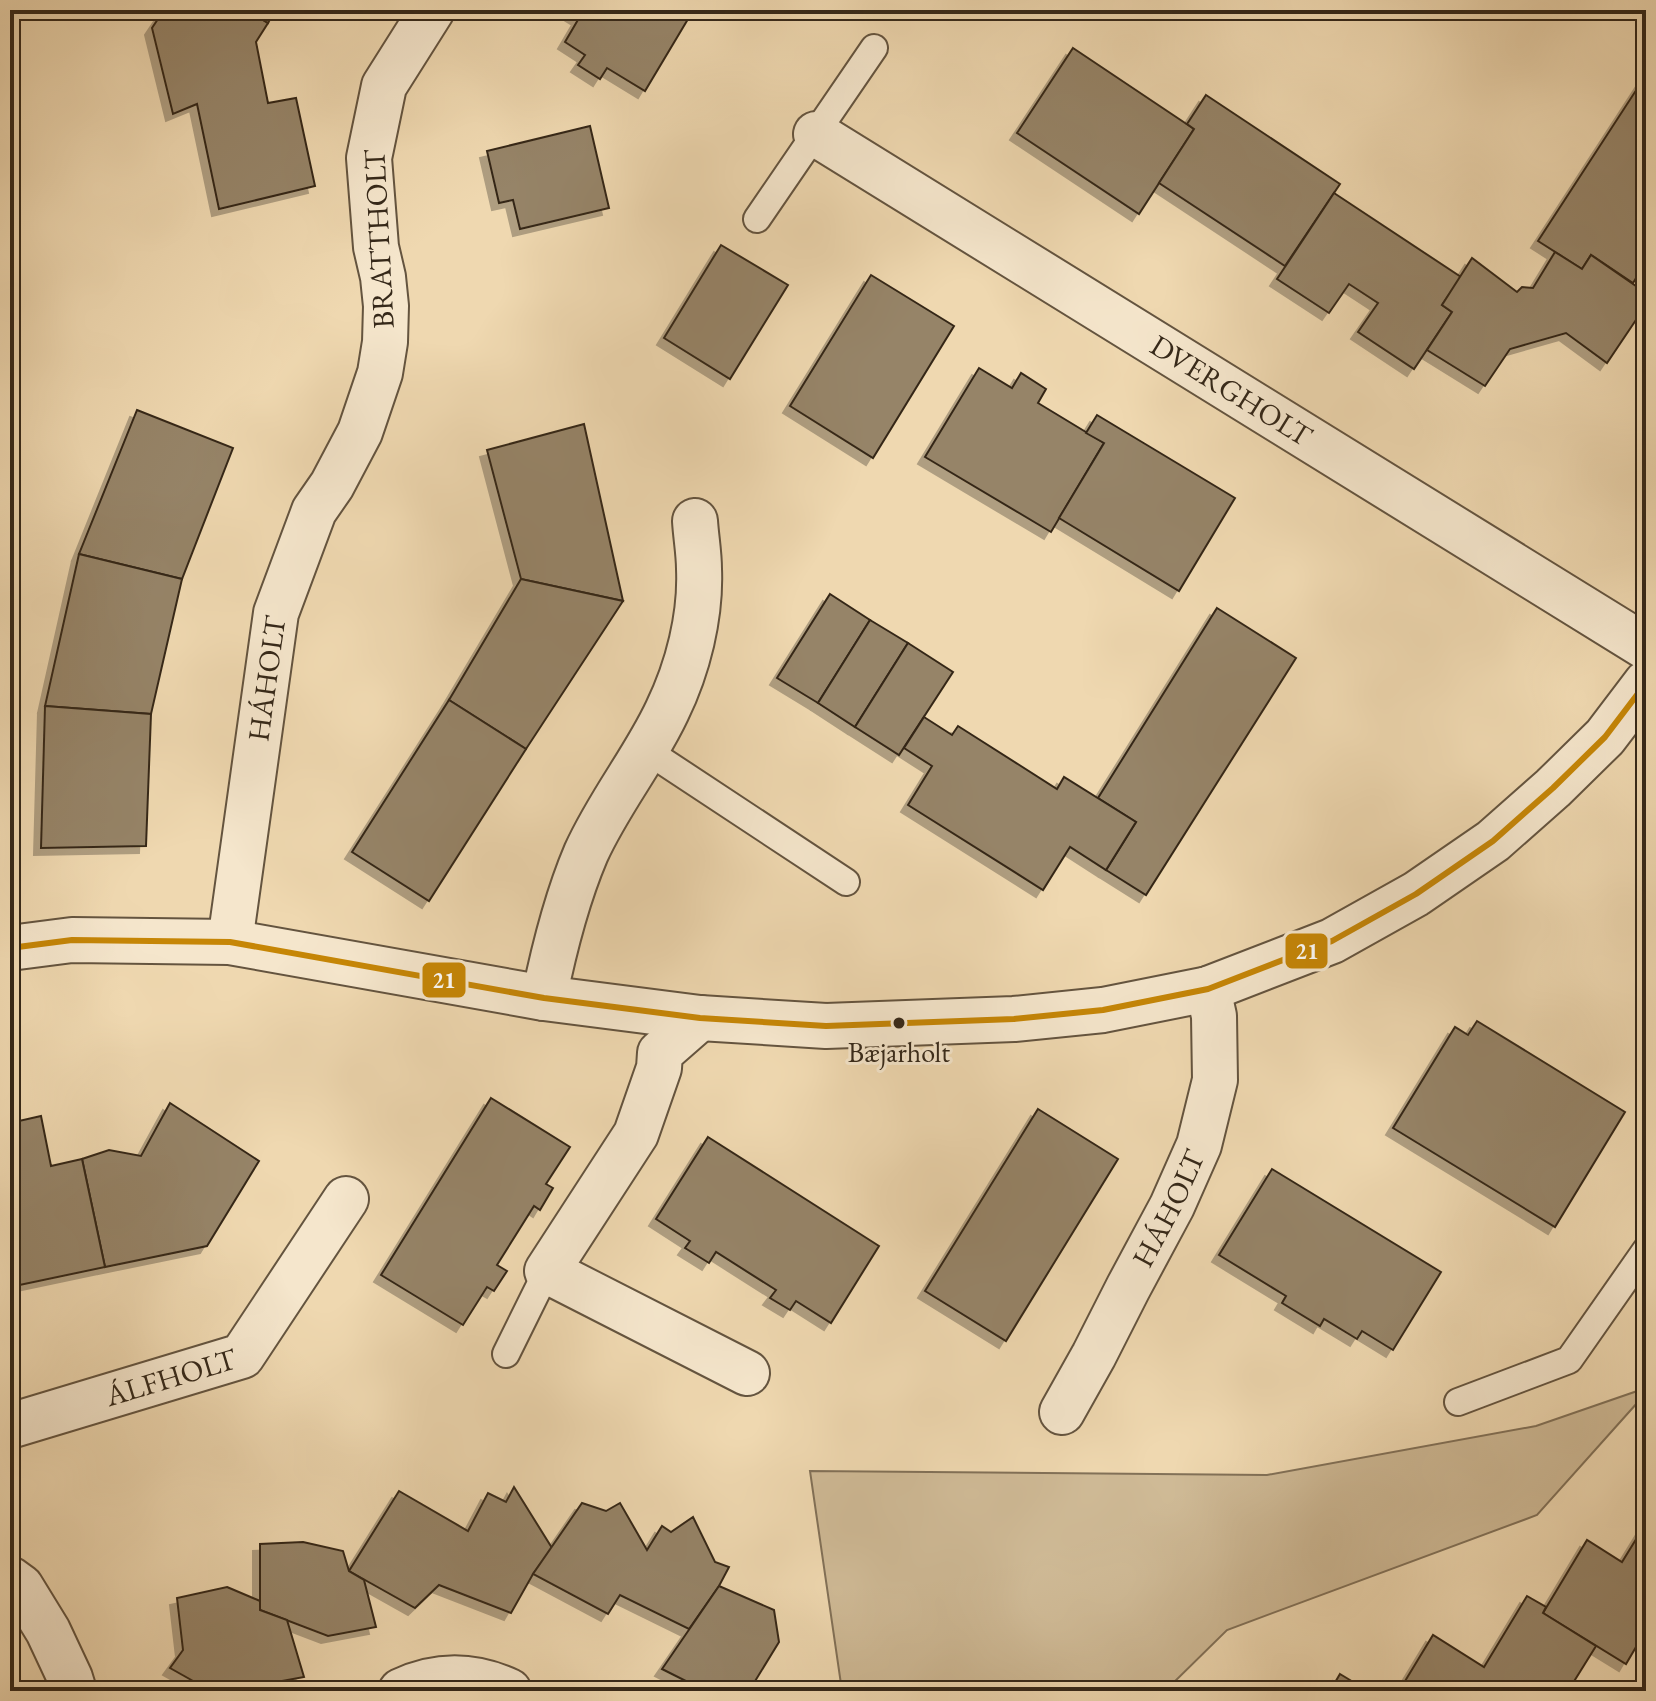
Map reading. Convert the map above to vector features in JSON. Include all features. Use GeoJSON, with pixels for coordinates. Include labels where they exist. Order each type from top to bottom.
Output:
{"type":"FeatureCollection","features":[{"type":"Feature","properties":{"kind":"street","name":"BRATTHOLT"},"geometry":{"type":"LineString","coordinates":[[360,432],[380,373],[385,342],[386,306],[376,247],[369,158],[384,86],[432,10]]}},
{"type":"Feature","properties":{"kind":"street","name":"DVERGHOLT"},"geometry":{"type":"LineString","coordinates":[[816,134],[1646,647]]}},
{"type":"Feature","properties":{"kind":"street","name":"HÁHOLT"},"geometry":{"type":"LineString","coordinates":[[230,942],[276,613],[314,511],[332,485],[360,432]]}},
{"type":"Feature","properties":{"kind":"street"},"geometry":{"type":"LineString","coordinates":[[544,998],[553,949],[587,853],[613,800],[668,710],[685,667],[695,623],[699,572],[695,521]]}},
{"type":"Feature","properties":{"kind":"street"},"geometry":{"type":"LineString","coordinates":[[10,948],[72,940],[230,942],[544,998],[700,1018],[826,1026],[1014,1019],[1103,1010],[1208,989],[1332,941],[1416,894],[1493,841],[1553,788],[1605,737],[1646,683]]}},
{"type":"Feature","properties":{"kind":"street","name":"HÁHOLT"},"geometry":{"type":"LineString","coordinates":[[1062,1412],[1172,1206],[1199,1145],[1215,1080],[1214,1016],[1208,989]]}},
{"type":"Feature","properties":{"kind":"street"},"geometry":{"type":"LineString","coordinates":[[700,1018],[660,1053],[659,1068],[636,1134],[547,1271],[747,1373]]}},
{"type":"Feature","properties":{"kind":"street","name":"ÁLFHOLT"},"geometry":{"type":"LineString","coordinates":[[10,1426],[242,1356],[346,1199]]}},
{"type":"Feature","properties":{"kind":"street"},"geometry":{"type":"LineString","coordinates":[[10,1579],[21,1587],[48,1631],[74,1691]]}},
{"type":"Feature","properties":{"kind":"street"},"geometry":{"type":"LineString","coordinates":[[401,1691],[417,1683],[451,1677],[488,1681],[509,1691]]}},
{"type":"Feature","properties":{"kind":"lane"},"geometry":{"type":"LineString","coordinates":[[757,219],[874,48]]}},
{"type":"Feature","properties":{"kind":"lane"},"geometry":{"type":"LineString","coordinates":[[646,750],[846,882]]}},
{"type":"Feature","properties":{"kind":"lane"},"geometry":{"type":"LineString","coordinates":[[1458,1402],[1569,1360],[1646,1250]]}},
{"type":"Feature","properties":{"kind":"lane"},"geometry":{"type":"LineString","coordinates":[[506,1354],[547,1271]]}},
{"type":"Feature","properties":{"kind":"shaded area"},"geometry":{"type":"Polygon","coordinates":[[[1646,1388],[1646,1393],[1537,1515],[1227,1630],[1165,1691],[842,1691],[810,1471],[1267,1475],[1536,1426],[1646,1388]]]}},
{"type":"Feature","properties":{"kind":"building"},"geometry":{"type":"Polygon","coordinates":[[[164,10],[247,10],[268,23],[256,42],[268,103],[296,98],[315,186],[219,209],[197,104],[173,114],[152,28],[164,10]]]}},
{"type":"Feature","properties":{"kind":"building"},"geometry":{"type":"Polygon","coordinates":[[[247,10],[275,10],[268,23],[247,10]]]}},
{"type":"Feature","properties":{"kind":"building"},"geometry":{"type":"Polygon","coordinates":[[[566,10],[685,10],[691,14],[645,91],[607,68],[600,79],[578,65],[585,55],[565,42],[579,18],[566,10]]]}},
{"type":"Feature","properties":{"kind":"building"},"geometry":{"type":"Polygon","coordinates":[[[1073,48],[1194,129],[1139,214],[1017,133],[1073,48]]]}},
{"type":"Feature","properties":{"kind":"building"},"geometry":{"type":"Polygon","coordinates":[[[1646,75],[1646,262],[1633,283],[1591,255],[1582,269],[1538,241],[1646,75]]]}},
{"type":"Feature","properties":{"kind":"building"},"geometry":{"type":"Polygon","coordinates":[[[1206,95],[1340,184],[1285,266],[1159,183],[1194,129],[1187,124],[1206,95]]]}},
{"type":"Feature","properties":{"kind":"building"},"geometry":{"type":"Polygon","coordinates":[[[590,126],[609,208],[520,229],[513,200],[499,203],[487,151],[590,126]]]}},
{"type":"Feature","properties":{"kind":"building"},"geometry":{"type":"Polygon","coordinates":[[[1334,193],[1461,277],[1442,305],[1452,312],[1414,369],[1358,332],[1378,303],[1349,284],[1329,313],[1277,279],[1334,193]]]}},
{"type":"Feature","properties":{"kind":"building"},"geometry":{"type":"Polygon","coordinates":[[[721,245],[788,285],[730,379],[664,338],[721,245]]]}},
{"type":"Feature","properties":{"kind":"building"},"geometry":{"type":"Polygon","coordinates":[[[1555,252],[1582,269],[1591,255],[1646,293],[1646,305],[1607,363],[1566,333],[1510,349],[1485,386],[1427,350],[1452,312],[1442,305],[1472,258],[1517,292],[1522,287],[1533,288],[1555,252]]]}},
{"type":"Feature","properties":{"kind":"building"},"geometry":{"type":"Polygon","coordinates":[[[871,275],[954,326],[873,458],[790,406],[871,275]]]}},
{"type":"Feature","properties":{"kind":"building"},"geometry":{"type":"Polygon","coordinates":[[[979,368],[1012,388],[1021,373],[1046,389],[1038,403],[1104,443],[1051,532],[925,457],[979,368]]]}},
{"type":"Feature","properties":{"kind":"building"},"geometry":{"type":"Polygon","coordinates":[[[137,410],[233,448],[182,579],[79,554],[137,410]]]}},
{"type":"Feature","properties":{"kind":"building"},"geometry":{"type":"Polygon","coordinates":[[[1097,415],[1235,498],[1179,591],[1059,518],[1104,443],[1086,433],[1097,415]]]}},
{"type":"Feature","properties":{"kind":"building"},"geometry":{"type":"Polygon","coordinates":[[[584,424],[623,601],[521,579],[487,450],[584,424]]]}},
{"type":"Feature","properties":{"kind":"building"},"geometry":{"type":"Polygon","coordinates":[[[79,554],[182,579],[151,714],[45,706],[79,554]]]}},
{"type":"Feature","properties":{"kind":"building"},"geometry":{"type":"Polygon","coordinates":[[[521,579],[623,601],[526,749],[449,700],[521,579]]]}},
{"type":"Feature","properties":{"kind":"building"},"geometry":{"type":"Polygon","coordinates":[[[830,594],[870,620],[818,703],[777,678],[830,594]]]}},
{"type":"Feature","properties":{"kind":"building"},"geometry":{"type":"Polygon","coordinates":[[[1217,608],[1296,658],[1146,895],[1106,870],[1136,822],[1098,798],[1217,608]]]}},
{"type":"Feature","properties":{"kind":"building"},"geometry":{"type":"Polygon","coordinates":[[[870,620],[908,643],[855,727],[818,703],[870,620]]]}},
{"type":"Feature","properties":{"kind":"building"},"geometry":{"type":"Polygon","coordinates":[[[908,643],[953,672],[899,755],[855,727],[908,643]]]}},
{"type":"Feature","properties":{"kind":"building"},"geometry":{"type":"Polygon","coordinates":[[[449,700],[526,749],[429,901],[352,852],[449,700]]]}},
{"type":"Feature","properties":{"kind":"building"},"geometry":{"type":"Polygon","coordinates":[[[45,706],[151,714],[146,846],[41,848],[45,706]]]}},
{"type":"Feature","properties":{"kind":"building"},"geometry":{"type":"Polygon","coordinates":[[[924,717],[952,735],[958,726],[1057,789],[1064,777],[1136,822],[1106,870],[1070,847],[1043,890],[908,805],[932,766],[904,748],[924,717]]]}},
{"type":"Feature","properties":{"kind":"building"},"geometry":{"type":"Polygon","coordinates":[[[1477,1021],[1625,1112],[1555,1227],[1393,1128],[1455,1027],[1468,1035],[1477,1021]]]}},
{"type":"Feature","properties":{"kind":"building"},"geometry":{"type":"Polygon","coordinates":[[[491,1098],[570,1147],[546,1184],[553,1188],[540,1210],[534,1206],[497,1265],[507,1271],[494,1291],[487,1287],[463,1325],[381,1275],[491,1098]]]}},
{"type":"Feature","properties":{"kind":"building"},"geometry":{"type":"Polygon","coordinates":[[[170,1103],[259,1161],[207,1246],[105,1267],[82,1159],[109,1150],[141,1156],[170,1103]]]}},
{"type":"Feature","properties":{"kind":"building"},"geometry":{"type":"Polygon","coordinates":[[[1038,1109],[1118,1159],[1006,1341],[925,1291],[1038,1109]]]}},
{"type":"Feature","properties":{"kind":"building"},"geometry":{"type":"Polygon","coordinates":[[[41,1116],[51,1166],[82,1159],[105,1267],[10,1287],[10,1123],[41,1116]]]}},
{"type":"Feature","properties":{"kind":"building"},"geometry":{"type":"Polygon","coordinates":[[[708,1137],[879,1246],[831,1323],[796,1301],[790,1310],[770,1298],[776,1290],[716,1252],[709,1263],[685,1248],[690,1241],[656,1219],[708,1137]]]}},
{"type":"Feature","properties":{"kind":"building"},"geometry":{"type":"Polygon","coordinates":[[[1272,1169],[1441,1272],[1393,1350],[1362,1331],[1357,1339],[1324,1319],[1320,1326],[1282,1303],[1286,1296],[1219,1255],[1272,1169]]]}},
{"type":"Feature","properties":{"kind":"building"},"geometry":{"type":"Polygon","coordinates":[[[514,1487],[552,1548],[511,1613],[439,1585],[415,1608],[349,1571],[399,1491],[468,1531],[488,1493],[506,1502],[514,1487]]]}},
{"type":"Feature","properties":{"kind":"building"},"geometry":{"type":"Polygon","coordinates":[[[582,1503],[606,1511],[620,1503],[647,1550],[662,1526],[671,1532],[693,1517],[715,1562],[729,1567],[689,1629],[620,1595],[608,1614],[533,1574],[582,1503]]]}},
{"type":"Feature","properties":{"kind":"building"},"geometry":{"type":"Polygon","coordinates":[[[1646,1523],[1646,1630],[1626,1664],[1543,1613],[1587,1540],[1622,1562],[1646,1523]]]}},
{"type":"Feature","properties":{"kind":"building"},"geometry":{"type":"Polygon","coordinates":[[[303,1542],[343,1551],[349,1571],[364,1580],[376,1627],[328,1636],[260,1610],[260,1544],[303,1542]]]}},
{"type":"Feature","properties":{"kind":"building"},"geometry":{"type":"Polygon","coordinates":[[[719,1586],[774,1610],[779,1642],[749,1691],[690,1691],[692,1684],[662,1669],[719,1586]]]}},
{"type":"Feature","properties":{"kind":"building"},"geometry":{"type":"Polygon","coordinates":[[[227,1587],[260,1601],[260,1610],[287,1620],[304,1677],[255,1686],[252,1691],[211,1691],[170,1668],[183,1650],[177,1598],[227,1587]]]}},
{"type":"Feature","properties":{"kind":"building"},"geometry":{"type":"Polygon","coordinates":[[[1527,1596],[1546,1607],[1543,1613],[1596,1646],[1568,1691],[1512,1691],[1501,1685],[1497,1691],[1399,1691],[1433,1635],[1484,1667],[1527,1596]]]}},
{"type":"Feature","properties":{"kind":"building"},"geometry":{"type":"Polygon","coordinates":[[[1340,1674],[1368,1691],[1330,1691],[1340,1674]]]}},
{"type":"Feature","properties":{"kind":"transit line","name":"21"},"geometry":{"type":"LineString","coordinates":[[10,948],[72,940],[230,942],[544,998],[700,1018],[826,1026],[1014,1019],[1103,1010],[1208,989],[1332,941],[1416,894],[1493,841],[1553,788],[1605,737],[1646,683]]}},
{"type":"Feature","properties":{"kind":"place","name":"Bæjarholt"},"geometry":{"type":"Point","coordinates":[899,1023]}}]}
